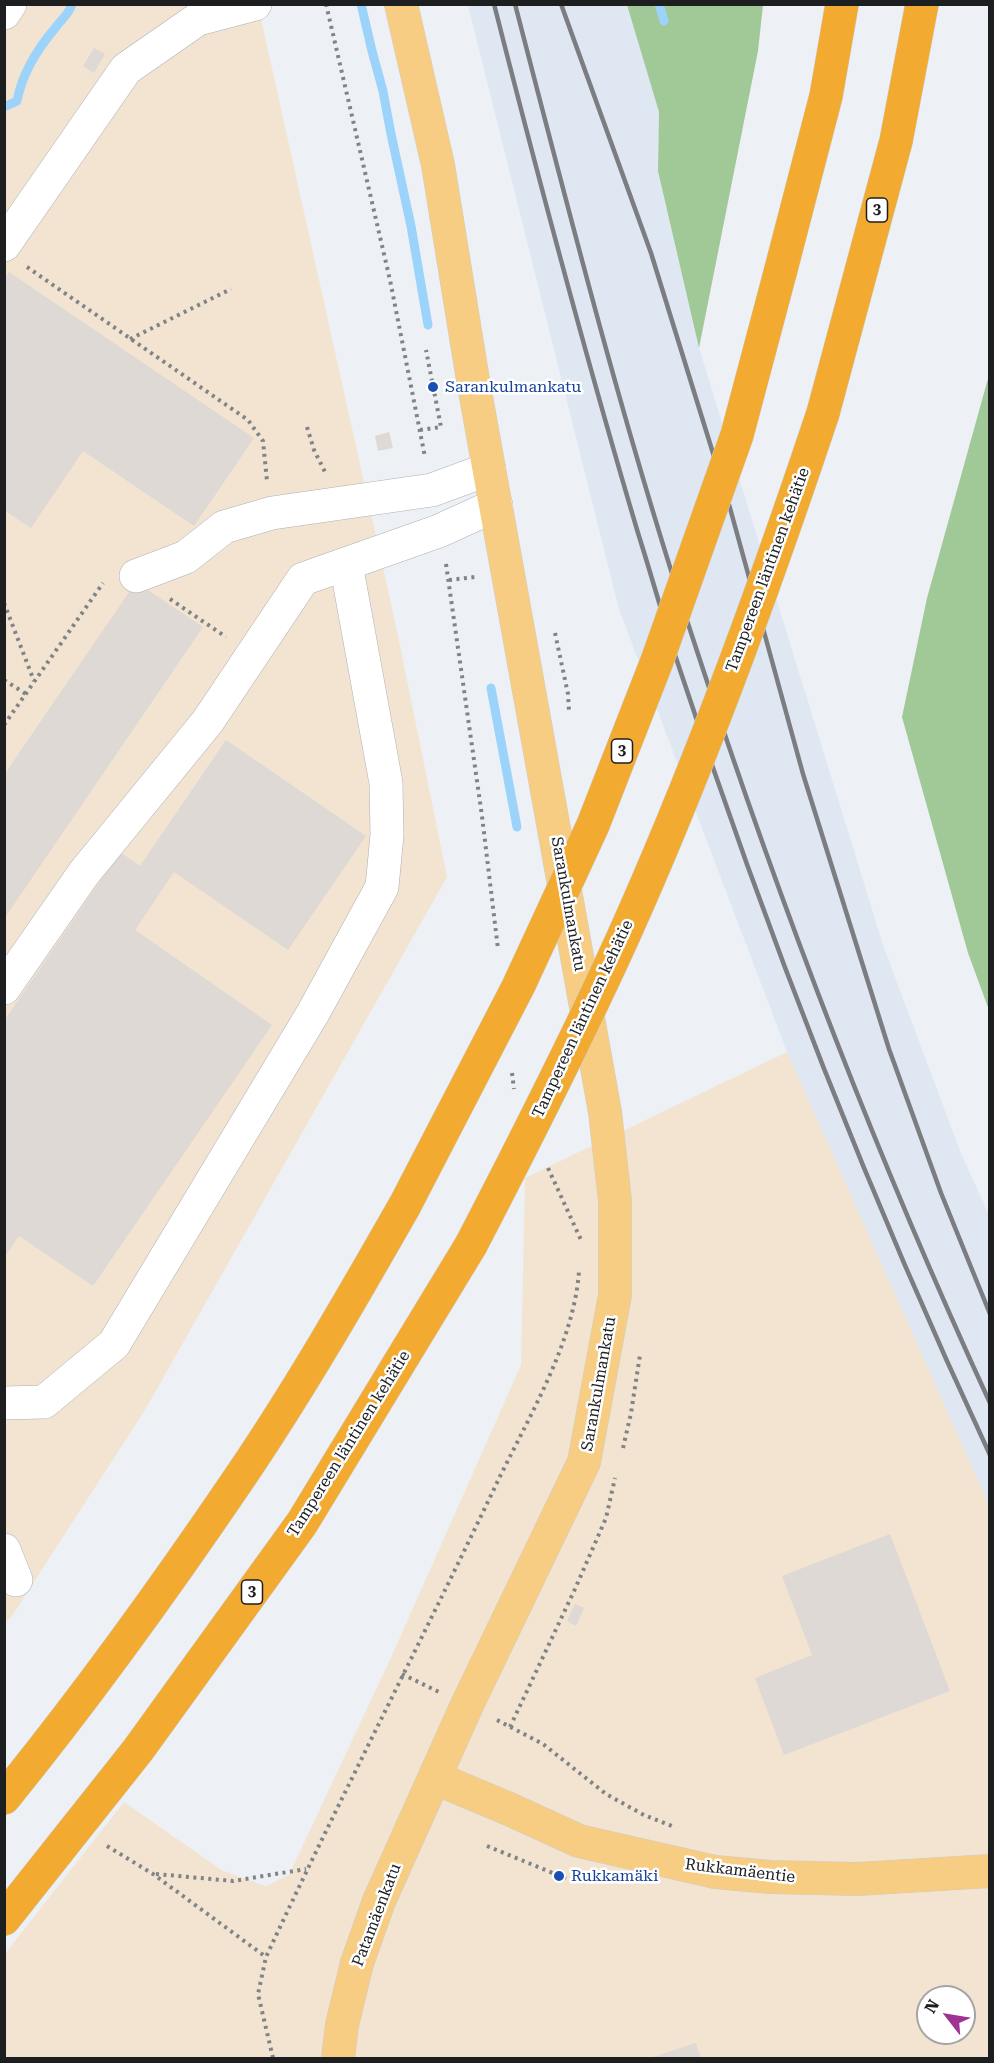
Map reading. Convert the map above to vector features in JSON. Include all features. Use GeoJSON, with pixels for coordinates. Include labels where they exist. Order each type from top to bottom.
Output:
{"type":"FeatureCollection","features":[{"type":"Feature","properties":{"kind":"highway","name":"3"},"geometry":{"type":"LineString","coordinates":[[4,1798],[72,1714],[239,1480],[342,1316],[405,1205],[518,987],[593,825],[657,661],[737,435],[826,96],[842,4]]}},
{"type":"Feature","properties":{"kind":"highway","name":"Tampereen läntinen kehätie"},"geometry":{"type":"LineString","coordinates":[[4,1919],[138,1750],[302,1523],[471,1245],[559,1075],[624,934],[679,806],[774,560],[823,413],[896,141],[922,4]]}},
{"type":"Feature","properties":{"kind":"main road","name":"Sarankulmankatu"},"geometry":{"type":"LineString","coordinates":[[401,4],[438,165],[489,470],[605,1112],[615,1202],[615,1294],[585,1462],[467,1705],[435,1778]]}},
{"type":"Feature","properties":{"kind":"main road","name":"Rukkamäentie"},"geometry":{"type":"LineString","coordinates":[[435,1778],[579,1841],[715,1872],[770,1878],[858,1879],[990,1871]]}},
{"type":"Feature","properties":{"kind":"main road","name":"Patamäenkatu"},"geometry":{"type":"LineString","coordinates":[[338,2058],[342,2025],[357,1963],[379,1901],[435,1778]]}},
{"type":"Feature","properties":{"kind":"lane"},"geometry":{"type":"LineString","coordinates":[[4,13],[10,4]]}},
{"type":"Feature","properties":{"kind":"lane"},"geometry":{"type":"LineString","coordinates":[[14,255],[126,69],[198,19],[255,4]]}},
{"type":"Feature","properties":{"kind":"lane"},"geometry":{"type":"LineString","coordinates":[[136,576],[186,557],[224,527],[270,514],[432,490],[489,470]]}},
{"type":"Feature","properties":{"kind":"lane"},"geometry":{"type":"LineString","coordinates":[[4,988],[84,873],[208,721],[303,579],[439,531],[496,505]]}},
{"type":"Feature","properties":{"kind":"lane"},"geometry":{"type":"LineString","coordinates":[[4,1403],[44,1402],[114,1344],[313,1013],[382,887],[387,835],[386,783],[346,564]]}},
{"type":"Feature","properties":{"kind":"lane"},"geometry":{"type":"LineString","coordinates":[[4,1550],[16,1581]]}},
{"type":"Feature","properties":{"kind":"path"},"geometry":{"type":"LineString","coordinates":[[326,4],[390,280],[432,490]]}},
{"type":"Feature","properties":{"kind":"path"},"geometry":{"type":"LineString","coordinates":[[14,255],[130,339],[248,420],[263,441],[270,514]]}},
{"type":"Feature","properties":{"kind":"path"},"geometry":{"type":"LineString","coordinates":[[130,339],[231,289]]}},
{"type":"Feature","properties":{"kind":"path"},"geometry":{"type":"LineString","coordinates":[[420,430],[441,427],[426,350]]}},
{"type":"Feature","properties":{"kind":"path"},"geometry":{"type":"LineString","coordinates":[[308,427],[314,450],[329,481]]}},
{"type":"Feature","properties":{"kind":"path"},"geometry":{"type":"LineString","coordinates":[[439,531],[449,580],[483,816],[498,950]]}},
{"type":"Feature","properties":{"kind":"path"},"geometry":{"type":"LineString","coordinates":[[4,725],[117,563],[253,655]]}},
{"type":"Feature","properties":{"kind":"path"},"geometry":{"type":"LineString","coordinates":[[4,603],[34,681]]}},
{"type":"Feature","properties":{"kind":"path"},"geometry":{"type":"LineString","coordinates":[[558,646],[568,694],[569,714]]}},
{"type":"Feature","properties":{"kind":"path"},"geometry":{"type":"LineString","coordinates":[[4,680],[26,694]]}},
{"type":"Feature","properties":{"kind":"path"},"geometry":{"type":"LineString","coordinates":[[511,1066],[518,1100]]}},
{"type":"Feature","properties":{"kind":"path"},"geometry":{"type":"LineString","coordinates":[[547,1166],[582,1242]]}},
{"type":"Feature","properties":{"kind":"path"},"geometry":{"type":"LineString","coordinates":[[273,2058],[258,1994],[266,1957],[402,1674],[538,1400],[559,1352],[578,1292],[580,1262]]}},
{"type":"Feature","properties":{"kind":"path"},"geometry":{"type":"LineString","coordinates":[[402,1674],[442,1694]]}},
{"type":"Feature","properties":{"kind":"path"},"geometry":{"type":"LineString","coordinates":[[510,1727],[543,1744],[606,1794],[644,1815],[680,1829]]}},
{"type":"Feature","properties":{"kind":"path"},"geometry":{"type":"LineString","coordinates":[[107,1846],[153,1874],[266,1957]]}},
{"type":"Feature","properties":{"kind":"path"},"geometry":{"type":"LineString","coordinates":[[487,1846],[577,1883]]}},
{"type":"Feature","properties":{"kind":"path"},"geometry":{"type":"LineString","coordinates":[[153,1874],[233,1881],[307,1869]]}},
{"type":"Feature","properties":{"kind":"shaded area"},"geometry":{"type":"Polygon","coordinates":[[[5,5],[258,5],[397,631],[447,877],[145,1410],[10,1619],[5,1622],[5,5]]]}},
{"type":"Feature","properties":{"kind":"shaded area"},"geometry":{"type":"Polygon","coordinates":[[[468,5],[627,5],[659,112],[658,171],[699,348],[883,945],[960,1151],[989,1215],[989,1505],[787,1052],[619,609],[468,5]]]}},
{"type":"Feature","properties":{"kind":"shaded area"},"geometry":{"type":"Polygon","coordinates":[[[787,1052],[989,1505],[989,2058],[5,2058],[4,1955],[124,1802],[223,1871],[266,1886],[289,1875],[393,1653],[521,1365],[525,1178],[787,1052]]]}},
{"type":"Feature","properties":{"kind":"green space"},"geometry":{"type":"Polygon","coordinates":[[[627,5],[763,5],[758,51],[699,348],[658,171],[659,112],[627,5]]]}},
{"type":"Feature","properties":{"kind":"green space"},"geometry":{"type":"Polygon","coordinates":[[[989,375],[990,1010],[968,953],[902,717],[927,598],[989,375]]]}},
{"type":"Feature","properties":{"kind":"building"},"geometry":{"type":"Polygon","coordinates":[[[94,48],[105,54],[94,73],[83,66],[94,48]]]}},
{"type":"Feature","properties":{"kind":"building"},"geometry":{"type":"Polygon","coordinates":[[[9,272],[254,438],[194,526],[83,451],[31,528],[4,510],[4,279],[9,272]]]}},
{"type":"Feature","properties":{"kind":"building"},"geometry":{"type":"Polygon","coordinates":[[[389,432],[393,448],[378,451],[375,436],[389,432]]]}},
{"type":"Feature","properties":{"kind":"building"},"geometry":{"type":"Polygon","coordinates":[[[136,582],[203,627],[4,919],[4,775],[136,582]]]}},
{"type":"Feature","properties":{"kind":"building"},"geometry":{"type":"Polygon","coordinates":[[[226,740],[366,836],[288,950],[174,872],[135,930],[272,1025],[93,1286],[19,1236],[4,1258],[4,1021],[120,852],[140,866],[226,740]]]}},
{"type":"Feature","properties":{"kind":"building"},"geometry":{"type":"Polygon","coordinates":[[[890,1534],[950,1691],[784,1755],[755,1678],[812,1655],[782,1576],[890,1534]]]}},
{"type":"Feature","properties":{"kind":"building"},"geometry":{"type":"Polygon","coordinates":[[[575,1604],[584,1608],[576,1626],[567,1621],[575,1604]]]}},
{"type":"Feature","properties":{"kind":"building"},"geometry":{"type":"Polygon","coordinates":[[[696,2043],[701,2058],[650,2058],[696,2043]]]}},
{"type":"Feature","properties":{"kind":"waterway"},"geometry":{"type":"LineString","coordinates":[[4,107],[17,101],[32,62],[72,4]]}},
{"type":"Feature","properties":{"kind":"waterway"},"geometry":{"type":"LineString","coordinates":[[361,4],[383,91],[411,226],[428,325]]}},
{"type":"Feature","properties":{"kind":"waterway"},"geometry":{"type":"LineString","coordinates":[[659,4],[664,21]]}},
{"type":"Feature","properties":{"kind":"waterway"},"geometry":{"type":"LineString","coordinates":[[491,688],[517,827]]}},
{"type":"Feature","properties":{"kind":"railway"},"geometry":{"type":"LineString","coordinates":[[494,4],[563,269],[619,467],[676,658],[710,759],[821,1061],[902,1259],[990,1455]]}},
{"type":"Feature","properties":{"kind":"railway"},"geometry":{"type":"LineString","coordinates":[[515,4],[578,247],[646,489],[728,744],[796,935],[869,1124],[948,1311],[990,1403]]}},
{"type":"Feature","properties":{"kind":"railway"},"geometry":{"type":"LineString","coordinates":[[561,4],[651,253],[730,508],[803,774],[889,1049],[941,1193],[990,1314]]}},
{"type":"Feature","properties":{"kind":"place","name":"Sarankulmankatu"},"geometry":{"type":"Point","coordinates":[433,387]}},
{"type":"Feature","properties":{"kind":"place","name":"Rukkamäki"},"geometry":{"type":"Point","coordinates":[559,1876]}}]}
